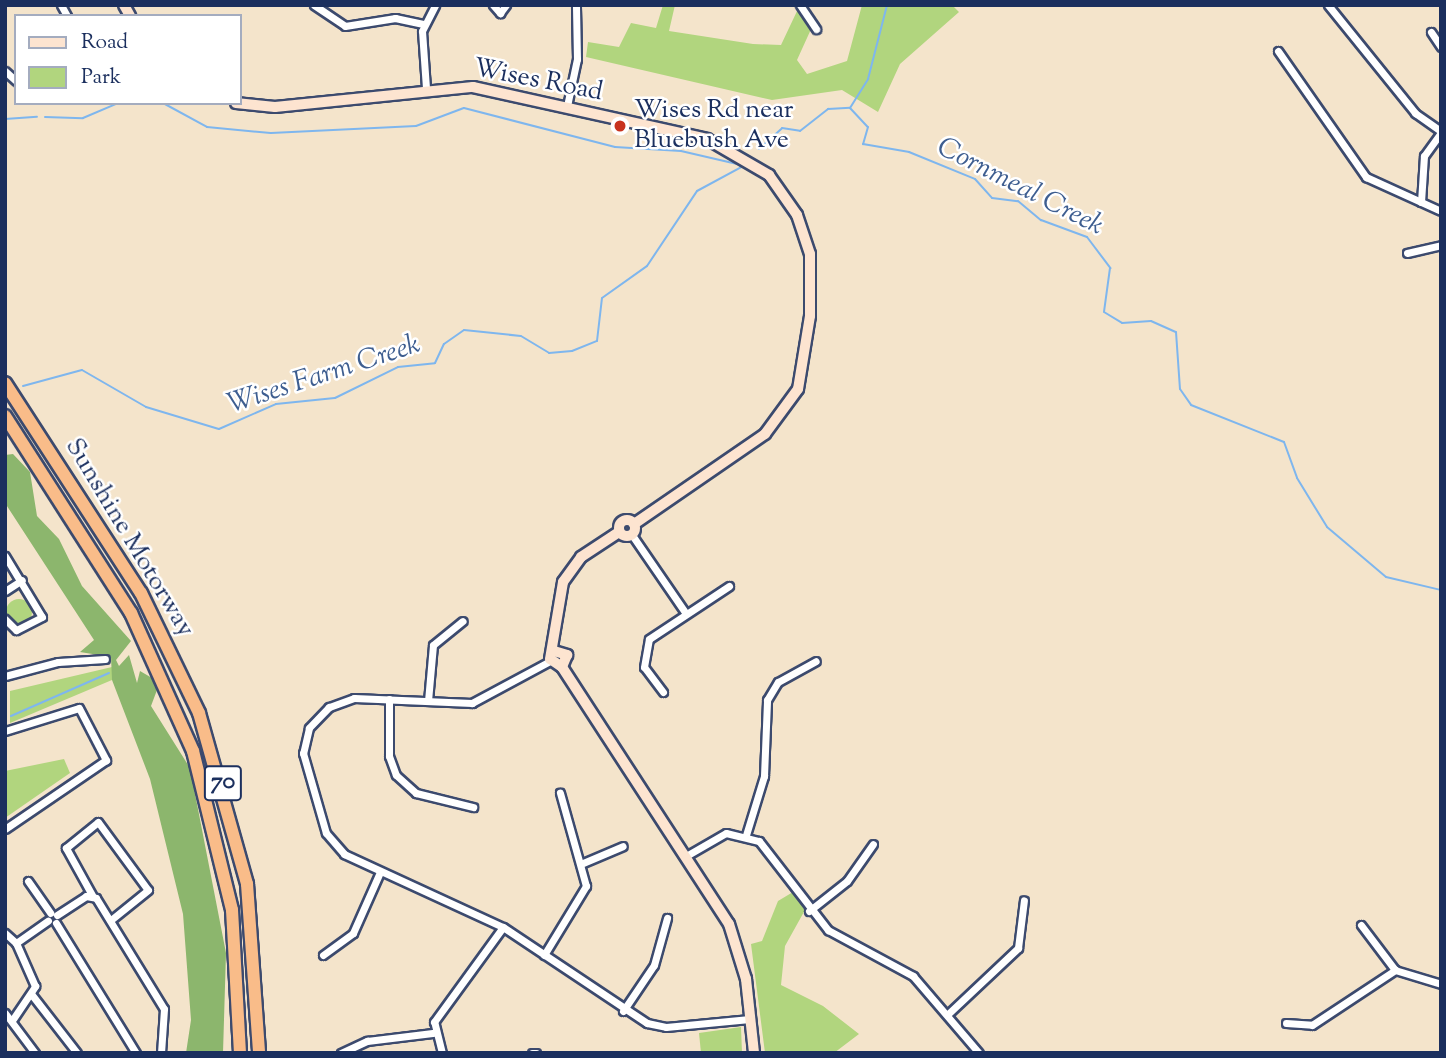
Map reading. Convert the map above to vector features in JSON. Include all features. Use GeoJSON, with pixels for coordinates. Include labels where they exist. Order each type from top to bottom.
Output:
{"type":"FeatureCollection","features":[{"type":"Feature","properties":{"kind":"highway","name":"Sunshine Motorway"},"geometry":{"type":"LineString","coordinates":[[5,383],[160,626],[215,759],[239,845],[259,1022],[258,1053]]}},
{"type":"Feature","properties":{"kind":"highway","name":"Sunshine Motorway"},"geometry":{"type":"LineString","coordinates":[[5,416],[143,635],[203,779],[236,938],[240,1053]]}},
{"type":"Feature","properties":{"kind":"highway"},"geometry":{"type":"LineString","coordinates":[[234,1053],[236,938]]}},
{"type":"Feature","properties":{"kind":"highway"},"geometry":{"type":"LineString","coordinates":[[259,1022],[266,1053]]}},
{"type":"Feature","properties":{"kind":"street"},"geometry":{"type":"LineString","coordinates":[[314,5],[345,26],[395,18],[424,24]]}},
{"type":"Feature","properties":{"kind":"street"},"geometry":{"type":"LineString","coordinates":[[426,88],[424,24],[435,5]]}},
{"type":"Feature","properties":{"kind":"street"},"geometry":{"type":"LineString","coordinates":[[567,106],[577,59],[576,5]]}},
{"type":"Feature","properties":{"kind":"street"},"geometry":{"type":"LineString","coordinates":[[800,5],[816,29]]}},
{"type":"Feature","properties":{"kind":"street"},"geometry":{"type":"LineString","coordinates":[[1328,5],[1415,113],[1441,132],[1424,156],[1421,202]]}},
{"type":"Feature","properties":{"kind":"street"},"geometry":{"type":"LineString","coordinates":[[495,6],[504,9]]}},
{"type":"Feature","properties":{"kind":"street"},"geometry":{"type":"LineString","coordinates":[[1431,32],[1441,47]]}},
{"type":"Feature","properties":{"kind":"street"},"geometry":{"type":"LineString","coordinates":[[1278,51],[1356,166],[1441,211]]}},
{"type":"Feature","properties":{"kind":"street","name":"Wises Road"},"geometry":{"type":"LineString","coordinates":[[242,104],[275,107],[426,88],[473,87],[567,106],[719,143],[769,176],[797,215],[810,254],[806,341],[798,389],[778,421],[634,524],[622,521],[619,532]]}},
{"type":"Feature","properties":{"kind":"street"},"geometry":{"type":"LineString","coordinates":[[1407,253],[1441,244]]}},
{"type":"Feature","properties":{"kind":"street"},"geometry":{"type":"LineString","coordinates":[[632,535],[634,524]]}},
{"type":"Feature","properties":{"kind":"street"},"geometry":{"type":"LineString","coordinates":[[685,612],[632,535],[619,532],[581,557],[563,582],[553,619],[552,656],[562,667],[686,856],[735,938],[754,1053]]}},
{"type":"Feature","properties":{"kind":"street"},"geometry":{"type":"LineString","coordinates":[[5,556],[42,617],[16,630],[5,619]]}},
{"type":"Feature","properties":{"kind":"street"},"geometry":{"type":"LineString","coordinates":[[5,591],[22,580]]}},
{"type":"Feature","properties":{"kind":"street"},"geometry":{"type":"LineString","coordinates":[[663,692],[644,667],[644,648],[654,632],[729,586]]}},
{"type":"Feature","properties":{"kind":"street"},"geometry":{"type":"LineString","coordinates":[[428,701],[433,645],[463,621]]}},
{"type":"Feature","properties":{"kind":"street"},"geometry":{"type":"LineString","coordinates":[[562,667],[567,655],[552,656],[483,699],[428,701],[354,698],[329,707],[309,728],[303,753],[332,841],[380,872],[503,927],[623,1011],[666,1027],[750,1018]]}},
{"type":"Feature","properties":{"kind":"street"},"geometry":{"type":"LineString","coordinates":[[5,676],[58,662],[105,659]]}},
{"type":"Feature","properties":{"kind":"street"},"geometry":{"type":"LineString","coordinates":[[746,835],[764,776],[767,700],[778,682],[816,661]]}},
{"type":"Feature","properties":{"kind":"street"},"geometry":{"type":"LineString","coordinates":[[389,699],[389,756],[396,775],[416,793],[473,807]]}},
{"type":"Feature","properties":{"kind":"street"},"geometry":{"type":"LineString","coordinates":[[5,731],[79,708],[106,760],[5,829]]}},
{"type":"Feature","properties":{"kind":"street"},"geometry":{"type":"LineString","coordinates":[[544,956],[581,901],[583,863],[560,793]]}},
{"type":"Feature","properties":{"kind":"street"},"geometry":{"type":"LineString","coordinates":[[112,919],[148,890],[98,822],[66,848],[92,895],[112,919],[164,1009],[161,1053]]}},
{"type":"Feature","properties":{"kind":"street"},"geometry":{"type":"LineString","coordinates":[[686,856],[720,835],[746,835],[766,847],[809,911],[845,942],[913,976],[949,1013],[979,1053]]}},
{"type":"Feature","properties":{"kind":"street"},"geometry":{"type":"LineString","coordinates":[[809,911],[847,881],[873,844]]}},
{"type":"Feature","properties":{"kind":"street"},"geometry":{"type":"LineString","coordinates":[[583,863],[623,846]]}},
{"type":"Feature","properties":{"kind":"street"},"geometry":{"type":"LineString","coordinates":[[323,955],[353,933],[380,872]]}},
{"type":"Feature","properties":{"kind":"street"},"geometry":{"type":"LineString","coordinates":[[28,881],[136,1053]]}},
{"type":"Feature","properties":{"kind":"street"},"geometry":{"type":"LineString","coordinates":[[16,943],[92,895]]}},
{"type":"Feature","properties":{"kind":"street"},"geometry":{"type":"LineString","coordinates":[[949,1013],[1018,948],[1024,900]]}},
{"type":"Feature","properties":{"kind":"street"},"geometry":{"type":"LineString","coordinates":[[623,1011],[654,965],[667,918]]}},
{"type":"Feature","properties":{"kind":"street"},"geometry":{"type":"LineString","coordinates":[[1361,925],[1395,970],[1441,984]]}},
{"type":"Feature","properties":{"kind":"street"},"geometry":{"type":"LineString","coordinates":[[442,1053],[433,1034],[440,1012],[503,927]]}},
{"type":"Feature","properties":{"kind":"street"},"geometry":{"type":"LineString","coordinates":[[5,933],[16,943],[35,981],[32,995],[13,1019]]}},
{"type":"Feature","properties":{"kind":"street"},"geometry":{"type":"LineString","coordinates":[[1286,1023],[1312,1025],[1395,970]]}},
{"type":"Feature","properties":{"kind":"street"},"geometry":{"type":"LineString","coordinates":[[32,995],[77,1053]]}},
{"type":"Feature","properties":{"kind":"street"},"geometry":{"type":"LineString","coordinates":[[5,1013],[13,1019],[35,1053]]}},
{"type":"Feature","properties":{"kind":"street"},"geometry":{"type":"LineString","coordinates":[[341,1053],[367,1041],[433,1034]]}},
{"type":"Feature","properties":{"kind":"green space"},"geometry":{"type":"Polygon","coordinates":[[[663,5],[675,5],[669,31],[753,44],[781,45],[798,9],[812,27],[797,60],[807,74],[847,61],[862,5],[952,5],[959,12],[900,64],[878,112],[842,90],[772,100],[586,57],[588,42],[619,47],[631,23],[656,28],[663,5]]]}},
{"type":"Feature","properties":{"kind":"green space"},"geometry":{"type":"Polygon","coordinates":[[[13,454],[30,472],[37,516],[59,539],[82,586],[131,641],[116,660],[119,666],[129,655],[137,683],[140,671],[152,678],[157,690],[151,706],[190,768],[226,953],[223,1053],[186,1053],[191,1020],[183,914],[150,779],[112,680],[111,657],[80,652],[94,640],[5,503],[5,455],[13,454]]]}},
{"type":"Feature","properties":{"kind":"green space"},"geometry":{"type":"Polygon","coordinates":[[[19,599],[28,603],[32,612],[28,621],[19,625],[10,621],[6,612],[10,603],[19,599]]]}},
{"type":"Feature","properties":{"kind":"green space"},"geometry":{"type":"Polygon","coordinates":[[[112,667],[112,680],[10,723],[10,691],[112,667]]]}},
{"type":"Feature","properties":{"kind":"green space"},"geometry":{"type":"Polygon","coordinates":[[[64,759],[70,773],[5,818],[5,771],[64,759]]]}},
{"type":"Feature","properties":{"kind":"green space"},"geometry":{"type":"Polygon","coordinates":[[[793,892],[805,910],[785,946],[781,985],[823,1006],[859,1034],[834,1053],[765,1053],[751,944],[762,941],[778,901],[793,892]]]}},
{"type":"Feature","properties":{"kind":"green space"},"geometry":{"type":"Polygon","coordinates":[[[741,1027],[742,1053],[701,1053],[699,1033],[741,1027]]]}},
{"type":"Feature","properties":{"kind":"waterway"},"geometry":{"type":"LineString","coordinates":[[850,108],[868,79],[887,5]]}},
{"type":"Feature","properties":{"kind":"waterway","name":"Cornmeal Creek"},"geometry":{"type":"LineString","coordinates":[[45,117],[83,118],[113,105]]}},
{"type":"Feature","properties":{"kind":"waterway","name":"Cornmeal Creek"},"geometry":{"type":"LineString","coordinates":[[167,105],[207,127],[271,133],[416,126],[464,108],[615,147],[681,151],[741,165]]}},
{"type":"Feature","properties":{"kind":"waterway","name":"Cornmeal Creek"},"geometry":{"type":"LineString","coordinates":[[759,149],[782,128],[800,131],[828,109],[850,108],[868,127],[863,144],[909,152],[975,179],[992,198],[1018,201],[1041,220],[1087,237],[1110,268],[1104,312],[1122,323],[1151,321],[1176,332],[1180,389],[1191,405],[1284,442],[1297,478],[1327,527],[1386,577],[1441,590]]}},
{"type":"Feature","properties":{"kind":"waterway","name":"Cornmeal Creek"},"geometry":{"type":"LineString","coordinates":[[5,119],[37,117]]}},
{"type":"Feature","properties":{"kind":"waterway","name":"Wises Farm Creek"},"geometry":{"type":"LineString","coordinates":[[23,386],[82,370],[146,407],[219,429],[276,404],[335,398],[398,367],[435,363],[444,344],[464,330],[521,336],[549,353],[572,351],[597,341],[602,298],[647,266],[697,191],[745,165]]}},
{"type":"Feature","properties":{"kind":"waterway"},"geometry":{"type":"LineString","coordinates":[[11,716],[109,673]]}},
{"type":"Feature","properties":{"kind":"place","name":"Wises Rd near Bluebush Ave"},"geometry":{"type":"Point","coordinates":[620,126]}}]}
